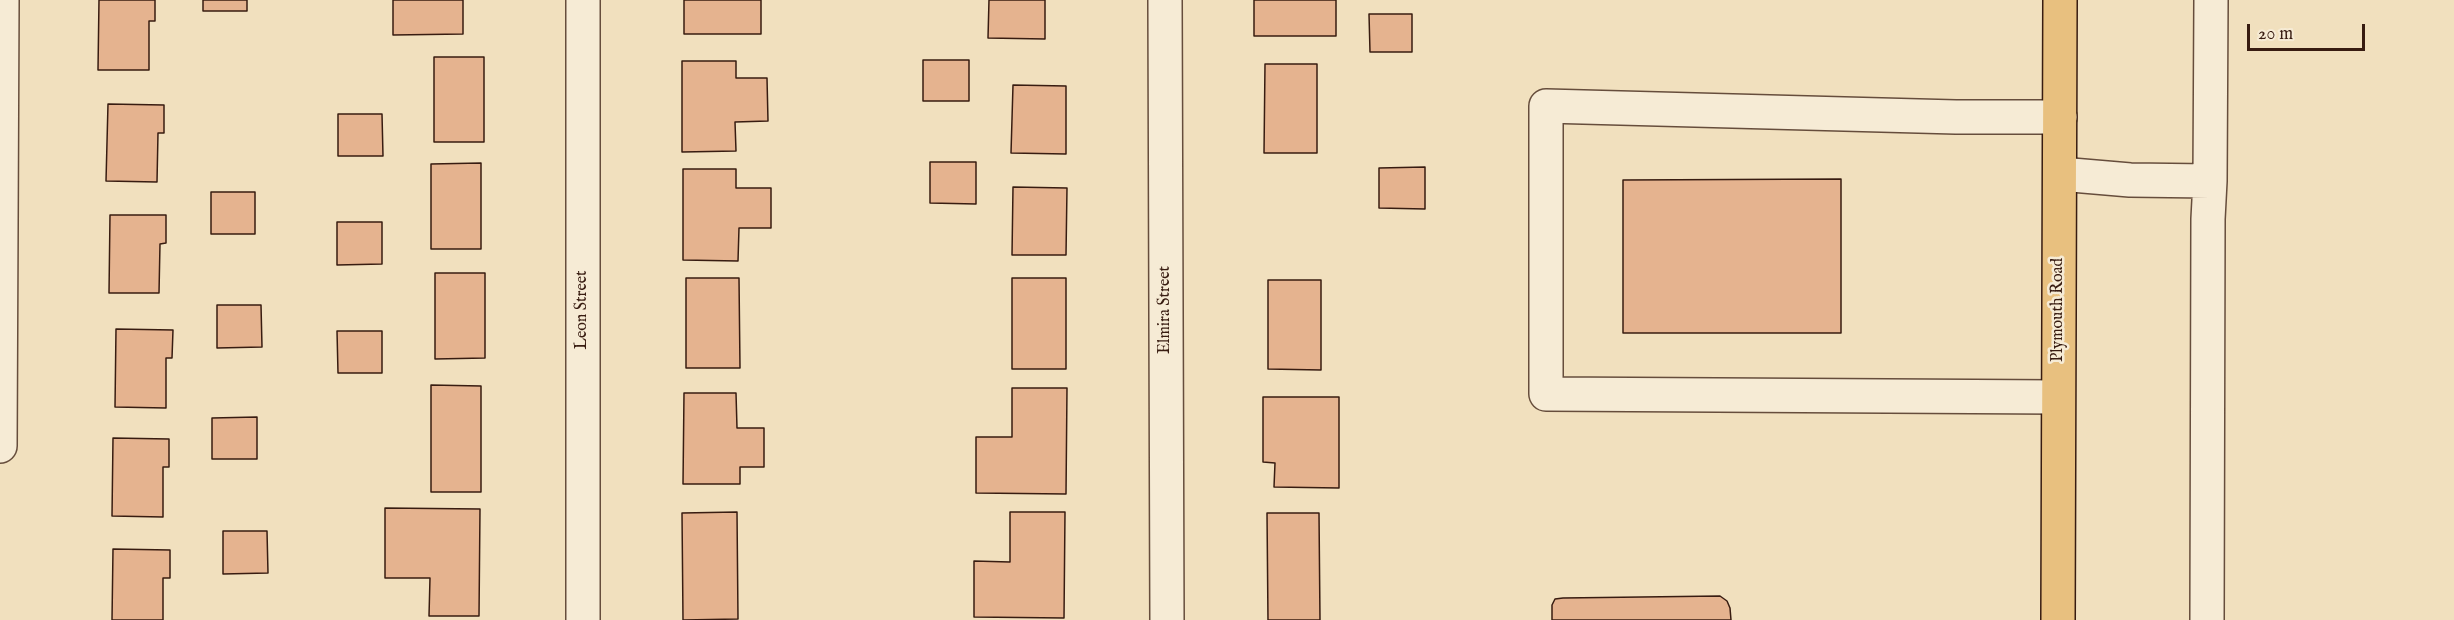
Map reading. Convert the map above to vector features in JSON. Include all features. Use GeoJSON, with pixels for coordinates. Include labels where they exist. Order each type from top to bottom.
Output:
{"type":"FeatureCollection","features":[{"type":"Feature","properties":{"kind":"main road","name":"Plymouth Road"},"geometry":{"type":"LineString","coordinates":[[2058,620],[2060,0]]}},
{"type":"Feature","properties":{"kind":"street"},"geometry":{"type":"LineString","coordinates":[[0,446],[2,0]]}},
{"type":"Feature","properties":{"kind":"street","name":"Leon Street"},"geometry":{"type":"LineString","coordinates":[[583,0],[583,620]]}},
{"type":"Feature","properties":{"kind":"street","name":"Elmira Street"},"geometry":{"type":"LineString","coordinates":[[1165,0],[1167,620]]}},
{"type":"Feature","properties":{"kind":"street"},"geometry":{"type":"LineString","coordinates":[[2208,620],[2208,219],[2211,0]]}},
{"type":"Feature","properties":{"kind":"street"},"geometry":{"type":"LineString","coordinates":[[2058,397],[1545,394],[1546,106],[1956,117],[2060,117]]}},
{"type":"Feature","properties":{"kind":"street"},"geometry":{"type":"LineString","coordinates":[[2060,174],[2130,180],[2210,181]]}},
{"type":"Feature","properties":{"kind":"building"},"geometry":{"type":"Polygon","coordinates":[[[99,0],[155,0],[155,21],[149,21],[149,70],[98,70],[99,0]]]}},
{"type":"Feature","properties":{"kind":"building"},"geometry":{"type":"Polygon","coordinates":[[[203,0],[247,0],[247,11],[203,11],[203,0]]]}},
{"type":"Feature","properties":{"kind":"building"},"geometry":{"type":"Polygon","coordinates":[[[393,0],[463,0],[463,34],[393,35],[393,0]]]}},
{"type":"Feature","properties":{"kind":"building"},"geometry":{"type":"Polygon","coordinates":[[[684,0],[761,0],[761,34],[684,34],[684,0]]]}},
{"type":"Feature","properties":{"kind":"building"},"geometry":{"type":"Polygon","coordinates":[[[989,0],[1045,0],[1045,39],[988,38],[989,0]]]}},
{"type":"Feature","properties":{"kind":"building"},"geometry":{"type":"Polygon","coordinates":[[[1254,0],[1336,0],[1336,36],[1254,36],[1254,0]]]}},
{"type":"Feature","properties":{"kind":"building"},"geometry":{"type":"Polygon","coordinates":[[[1369,14],[1412,14],[1412,52],[1370,52],[1369,14]]]}},
{"type":"Feature","properties":{"kind":"building"},"geometry":{"type":"Polygon","coordinates":[[[434,57],[484,57],[484,142],[434,142],[434,57]]]}},
{"type":"Feature","properties":{"kind":"building"},"geometry":{"type":"Polygon","coordinates":[[[923,60],[969,60],[969,101],[923,101],[923,60]]]}},
{"type":"Feature","properties":{"kind":"building"},"geometry":{"type":"Polygon","coordinates":[[[682,61],[736,61],[736,78],[767,78],[768,121],[735,122],[736,151],[682,152],[682,61]]]}},
{"type":"Feature","properties":{"kind":"building"},"geometry":{"type":"Polygon","coordinates":[[[1265,64],[1317,64],[1317,153],[1264,153],[1265,64]]]}},
{"type":"Feature","properties":{"kind":"building"},"geometry":{"type":"Polygon","coordinates":[[[1013,85],[1066,86],[1066,154],[1011,153],[1013,85]]]}},
{"type":"Feature","properties":{"kind":"building"},"geometry":{"type":"Polygon","coordinates":[[[108,104],[164,105],[164,133],[158,133],[157,182],[106,181],[108,104]]]}},
{"type":"Feature","properties":{"kind":"building"},"geometry":{"type":"Polygon","coordinates":[[[338,114],[382,114],[383,156],[338,156],[338,114]]]}},
{"type":"Feature","properties":{"kind":"building"},"geometry":{"type":"Polygon","coordinates":[[[930,162],[976,162],[976,204],[930,203],[930,162]]]}},
{"type":"Feature","properties":{"kind":"building"},"geometry":{"type":"Polygon","coordinates":[[[481,163],[481,249],[431,249],[431,164],[481,163]]]}},
{"type":"Feature","properties":{"kind":"building"},"geometry":{"type":"Polygon","coordinates":[[[1425,167],[1425,209],[1379,208],[1379,168],[1425,167]]]}},
{"type":"Feature","properties":{"kind":"building"},"geometry":{"type":"Polygon","coordinates":[[[683,169],[736,169],[736,188],[771,188],[771,228],[739,228],[738,261],[683,260],[683,169]]]}},
{"type":"Feature","properties":{"kind":"building"},"geometry":{"type":"Polygon","coordinates":[[[1841,179],[1841,333],[1623,333],[1623,180],[1841,179]]]}},
{"type":"Feature","properties":{"kind":"building"},"geometry":{"type":"Polygon","coordinates":[[[1013,187],[1067,188],[1066,255],[1012,255],[1013,187]]]}},
{"type":"Feature","properties":{"kind":"building"},"geometry":{"type":"Polygon","coordinates":[[[211,192],[255,192],[255,234],[211,234],[211,192]]]}},
{"type":"Feature","properties":{"kind":"building"},"geometry":{"type":"Polygon","coordinates":[[[110,215],[166,215],[166,243],[160,244],[159,293],[109,293],[110,215]]]}},
{"type":"Feature","properties":{"kind":"building"},"geometry":{"type":"Polygon","coordinates":[[[337,222],[382,222],[382,264],[337,265],[337,222]]]}},
{"type":"Feature","properties":{"kind":"building"},"geometry":{"type":"Polygon","coordinates":[[[435,273],[485,273],[485,358],[435,359],[435,273]]]}},
{"type":"Feature","properties":{"kind":"building"},"geometry":{"type":"Polygon","coordinates":[[[686,278],[739,278],[740,368],[686,368],[686,278]]]}},
{"type":"Feature","properties":{"kind":"building"},"geometry":{"type":"Polygon","coordinates":[[[1012,278],[1066,278],[1066,369],[1012,369],[1012,278]]]}},
{"type":"Feature","properties":{"kind":"building"},"geometry":{"type":"Polygon","coordinates":[[[1268,280],[1321,280],[1321,370],[1268,369],[1268,280]]]}},
{"type":"Feature","properties":{"kind":"building"},"geometry":{"type":"Polygon","coordinates":[[[217,305],[261,305],[262,347],[217,348],[217,305]]]}},
{"type":"Feature","properties":{"kind":"building"},"geometry":{"type":"Polygon","coordinates":[[[116,329],[173,330],[172,358],[166,358],[166,408],[115,407],[116,329]]]}},
{"type":"Feature","properties":{"kind":"building"},"geometry":{"type":"Polygon","coordinates":[[[337,331],[382,331],[382,373],[338,373],[337,331]]]}},
{"type":"Feature","properties":{"kind":"building"},"geometry":{"type":"Polygon","coordinates":[[[431,385],[481,386],[481,492],[431,492],[431,385]]]}},
{"type":"Feature","properties":{"kind":"building"},"geometry":{"type":"Polygon","coordinates":[[[1012,388],[1067,388],[1066,494],[976,493],[976,437],[1012,437],[1012,388]]]}},
{"type":"Feature","properties":{"kind":"building"},"geometry":{"type":"Polygon","coordinates":[[[684,393],[736,393],[737,428],[764,428],[764,467],[740,467],[740,484],[683,484],[684,393]]]}},
{"type":"Feature","properties":{"kind":"building"},"geometry":{"type":"Polygon","coordinates":[[[1263,397],[1339,397],[1339,488],[1274,487],[1275,463],[1263,462],[1263,397]]]}},
{"type":"Feature","properties":{"kind":"building"},"geometry":{"type":"Polygon","coordinates":[[[257,417],[257,459],[212,459],[212,418],[257,417]]]}},
{"type":"Feature","properties":{"kind":"building"},"geometry":{"type":"Polygon","coordinates":[[[113,438],[169,439],[169,467],[163,467],[163,517],[112,516],[113,438]]]}},
{"type":"Feature","properties":{"kind":"building"},"geometry":{"type":"Polygon","coordinates":[[[385,508],[480,509],[479,616],[429,616],[430,578],[385,578],[385,508]]]}},
{"type":"Feature","properties":{"kind":"building"},"geometry":{"type":"Polygon","coordinates":[[[737,512],[738,619],[683,620],[682,513],[737,512]]]}},
{"type":"Feature","properties":{"kind":"building"},"geometry":{"type":"Polygon","coordinates":[[[1010,512],[1065,512],[1064,618],[974,617],[974,561],[1010,562],[1010,512]]]}},
{"type":"Feature","properties":{"kind":"building"},"geometry":{"type":"Polygon","coordinates":[[[1267,513],[1319,513],[1320,620],[1268,620],[1267,513]]]}},
{"type":"Feature","properties":{"kind":"building"},"geometry":{"type":"Polygon","coordinates":[[[223,531],[267,531],[268,573],[223,574],[223,531]]]}},
{"type":"Feature","properties":{"kind":"building"},"geometry":{"type":"Polygon","coordinates":[[[113,549],[170,550],[170,578],[163,578],[163,620],[112,620],[113,549]]]}},
{"type":"Feature","properties":{"kind":"building"},"geometry":{"type":"Polygon","coordinates":[[[1720,596],[1727,601],[1731,620],[1552,620],[1552,605],[1555,599],[1720,596]]]}}]}
